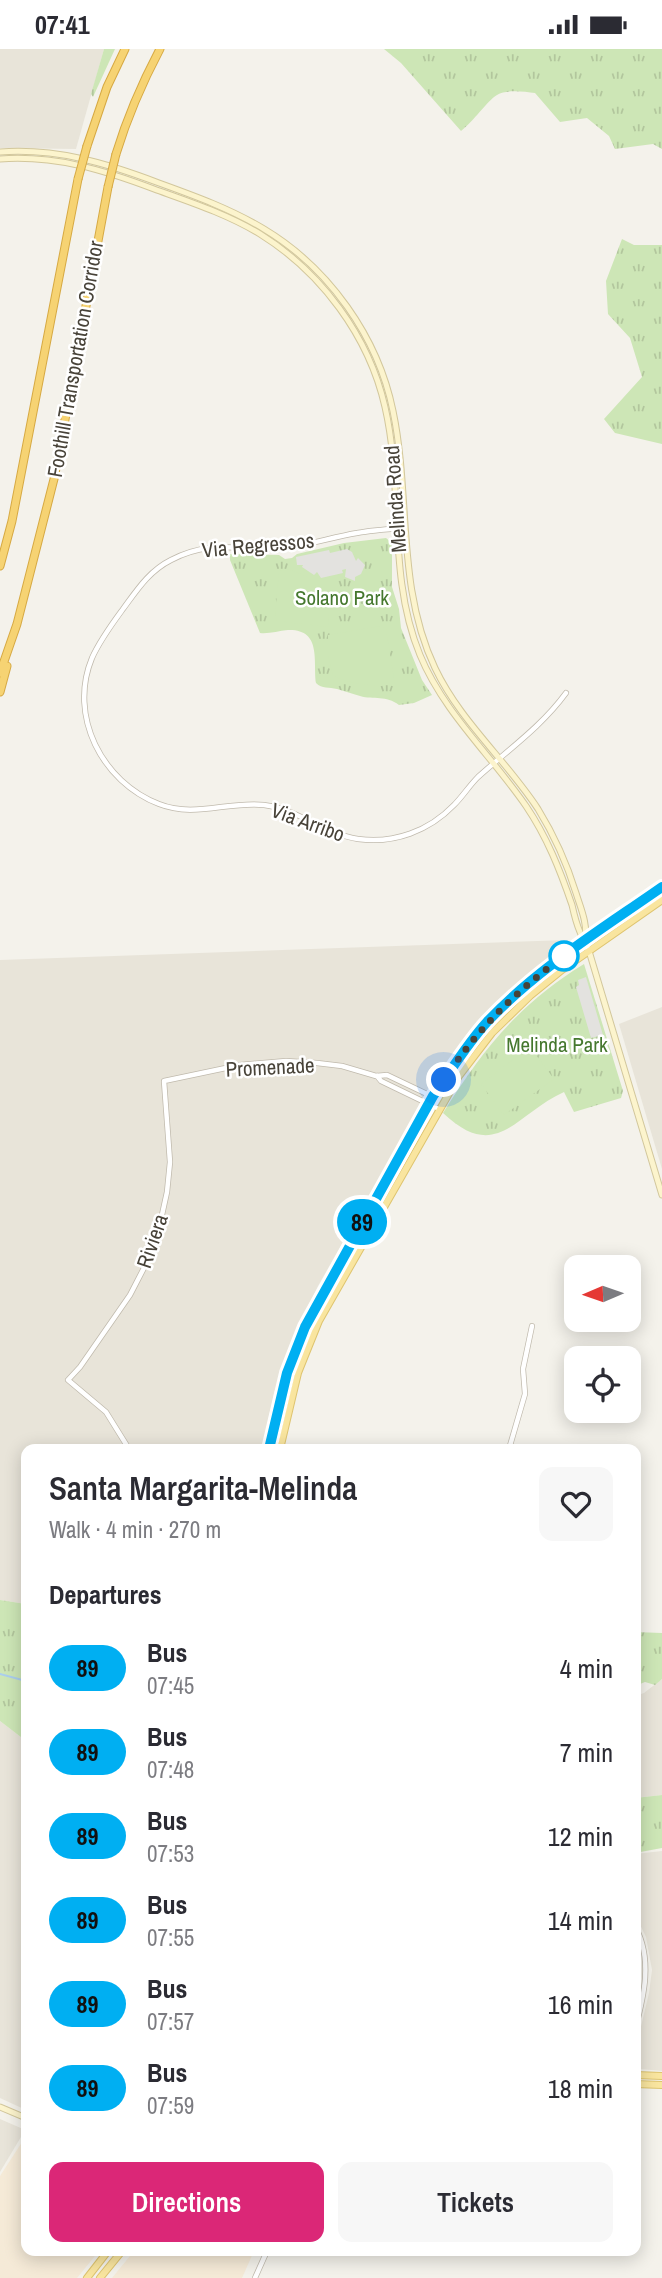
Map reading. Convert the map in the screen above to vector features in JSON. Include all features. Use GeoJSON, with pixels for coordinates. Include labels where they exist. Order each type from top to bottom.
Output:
{"type":"FeatureCollection","features":[{"type":"Feature","properties":{"kind":"highway","name":"Foothill Transportation Corridor"},"geometry":{"type":"LineString","coordinates":[[0,566],[12,521],[78,179],[107,87],[125,49]]}},
{"type":"Feature","properties":{"kind":"highway","name":"Foothill Transportation Corridor"},"geometry":{"type":"LineString","coordinates":[[0,673],[17,624],[54,479],[108,187],[127,121],[160,49]]}},
{"type":"Feature","properties":{"kind":"highway"},"geometry":{"type":"LineString","coordinates":[[0,553],[12,521]]}},
{"type":"Feature","properties":{"kind":"highway"},"geometry":{"type":"LineString","coordinates":[[0,692],[17,624]]}},
{"type":"Feature","properties":{"kind":"main road","name":"Melinda Road"},"geometry":{"type":"LineString","coordinates":[[0,152],[45,152],[94,160],[207,200],[264,228],[295,251],[330,284],[359,325],[373,352],[391,400],[399,446],[409,587],[425,646],[456,704],[537,808],[556,842],[587,929],[585,941]]}},
{"type":"Feature","properties":{"kind":"main road","name":"Melinda Road"},"geometry":{"type":"LineString","coordinates":[[0,159],[33,158],[74,163],[172,195],[231,219],[280,248],[320,283],[347,319],[368,359],[384,402],[391,438],[403,597],[419,653],[442,697],[526,805],[546,839],[562,877],[580,934],[589,951],[662,1195]]}},
{"type":"Feature","properties":{"kind":"main road","name":"Melinda Road"},"geometry":{"type":"LineString","coordinates":[[172,195],[178,194],[200,202],[207,200]]}},
{"type":"Feature","properties":{"kind":"main road"},"geometry":{"type":"LineString","coordinates":[[270,1444],[287,1373],[308,1319],[429,1104],[430,1095],[463,1051],[531,981],[662,887]]}},
{"type":"Feature","properties":{"kind":"main road"},"geometry":{"type":"LineString","coordinates":[[281,1444],[296,1380],[319,1321],[443,1102],[477,1051],[507,1017],[541,986],[662,900]]}},
{"type":"Feature","properties":{"kind":"main road"},"geometry":{"type":"LineString","coordinates":[[641,2075],[662,2076]]}},
{"type":"Feature","properties":{"kind":"main road"},"geometry":{"type":"LineString","coordinates":[[641,2084],[662,2085]]}},
{"type":"Feature","properties":{"kind":"main road"},"geometry":{"type":"LineString","coordinates":[[0,2107],[21,2116]]}},
{"type":"Feature","properties":{"kind":"main road"},"geometry":{"type":"LineString","coordinates":[[87,2278],[104,2256]]}},
{"type":"Feature","properties":{"kind":"main road"},"geometry":{"type":"LineString","coordinates":[[100,2278],[118,2256]]}},
{"type":"Feature","properties":{"kind":"street","name":"Via Regressos"},"geometry":{"type":"LineString","coordinates":[[87,672],[100,642],[145,578],[180,555],[206,547],[229,545],[285,548],[360,532],[404,528]]}},
{"type":"Feature","properties":{"kind":"street","name":"Via Arribo"},"geometry":{"type":"LineString","coordinates":[[87,672],[85,696],[88,725],[103,759],[121,782],[134,792],[176,809],[200,810],[247,804],[263,805],[295,813],[341,835],[368,840],[407,835],[433,822],[454,805],[477,778],[535,730],[566,693]]}},
{"type":"Feature","properties":{"kind":"street","name":"Promenade"},"geometry":{"type":"LineString","coordinates":[[164,1081],[240,1065],[286,1061],[336,1065],[376,1076],[387,1075],[443,1102]]}},
{"type":"Feature","properties":{"kind":"street","name":"Promenade"},"geometry":{"type":"LineString","coordinates":[[376,1076],[381,1081],[439,1109]]}},
{"type":"Feature","properties":{"kind":"street"},"geometry":{"type":"LineString","coordinates":[[397,1088],[400,1080]]}},
{"type":"Feature","properties":{"kind":"street","name":"Riviera"},"geometry":{"type":"LineString","coordinates":[[126,1444],[106,1412],[68,1380],[130,1295],[158,1233],[170,1163],[164,1081]]}},
{"type":"Feature","properties":{"kind":"street"},"geometry":{"type":"LineString","coordinates":[[510,1444],[525,1394],[523,1369],[532,1326]]}},
{"type":"Feature","properties":{"kind":"street"},"geometry":{"type":"LineString","coordinates":[[641,1945],[646,1971],[641,2006]]}},
{"type":"Feature","properties":{"kind":"street"},"geometry":{"type":"LineString","coordinates":[[255,2278],[265,2256]]}},
{"type":"Feature","properties":{"kind":"shaded area"},"geometry":{"type":"Polygon","coordinates":[[[0,49],[104,49],[76,149],[0,148],[0,49]]]}},
{"type":"Feature","properties":{"kind":"shaded area"},"geometry":{"type":"Polygon","coordinates":[[[347,549],[352,552],[356,561],[358,558],[365,565],[361,574],[355,577],[355,581],[345,577],[346,569],[342,570],[343,573],[321,578],[317,572],[314,575],[302,567],[303,565],[297,565],[296,557],[347,549]]]}},
{"type":"Feature","properties":{"kind":"shaded area"},"geometry":{"type":"Polygon","coordinates":[[[567,940],[569,943],[525,977],[488,1012],[459,1046],[434,1082],[297,1328],[274,1393],[263,1444],[21,1444],[21,1603],[0,1600],[0,960],[567,940]]]}},
{"type":"Feature","properties":{"kind":"shaded area"},"geometry":{"type":"Polygon","coordinates":[[[586,977],[603,1035],[591,1038],[576,987],[579,985],[578,980],[586,977]]]}},
{"type":"Feature","properties":{"kind":"shaded area"},"geometry":{"type":"Polygon","coordinates":[[[662,1007],[662,1169],[619,1024],[662,1007]]]}},
{"type":"Feature","properties":{"kind":"shaded area"},"geometry":{"type":"Polygon","coordinates":[[[662,1679],[662,1795],[641,1797],[641,1694],[662,1679]]]}},
{"type":"Feature","properties":{"kind":"shaded area"},"geometry":{"type":"Polygon","coordinates":[[[0,1721],[21,1737],[21,2108],[0,2098],[0,1721]]]}},
{"type":"Feature","properties":{"kind":"shaded area"},"geometry":{"type":"Polygon","coordinates":[[[662,1851],[662,2071],[641,2069],[641,2026],[652,1970],[646,1937],[641,1927],[641,1853],[662,1851]]]}},
{"type":"Feature","properties":{"kind":"shaded area"},"geometry":{"type":"Polygon","coordinates":[[[0,2119],[21,2128],[21,2137],[0,2172],[0,2119]]]}},
{"type":"Feature","properties":{"kind":"shaded area"},"geometry":{"type":"Polygon","coordinates":[[[21,2144],[21,2256],[95,2256],[77,2278],[0,2278],[0,2176],[21,2144]]]}},
{"type":"Feature","properties":{"kind":"shaded area"},"geometry":{"type":"Polygon","coordinates":[[[130,2256],[252,2256],[242,2278],[112,2278],[130,2256]]]}},
{"type":"Feature","properties":{"kind":"green space"},"geometry":{"type":"Polygon","coordinates":[[[104,49],[115,49],[93,97],[91,94],[104,49]]]}},
{"type":"Feature","properties":{"kind":"green space"},"geometry":{"type":"Polygon","coordinates":[[[384,49],[662,49],[662,149],[653,144],[615,149],[609,136],[587,118],[560,122],[535,93],[526,92],[511,91],[497,95],[461,131],[401,63],[384,49]]]}},
{"type":"Feature","properties":{"kind":"green space"},"geometry":{"type":"Polygon","coordinates":[[[622,239],[634,245],[662,245],[662,444],[615,433],[604,419],[642,377],[630,338],[608,314],[606,281],[622,239]]]}},
{"type":"Feature","properties":{"kind":"green space","name":"Solano Park"},"geometry":{"type":"Polygon","coordinates":[[[386,538],[392,543],[392,587],[399,609],[401,628],[422,680],[432,695],[414,703],[399,705],[389,700],[318,685],[311,641],[299,631],[260,633],[230,560],[230,554],[279,555],[285,559],[344,543],[386,538]]]}},
{"type":"Feature","properties":{"kind":"green space"},"geometry":{"type":"Polygon","coordinates":[[[286,569],[306,577],[320,589],[327,605],[329,627],[277,621],[275,616],[279,571],[286,569]]]}},
{"type":"Feature","properties":{"kind":"green space"},"geometry":{"type":"Polygon","coordinates":[[[381,626],[386,629],[395,685],[363,684],[333,676],[328,656],[328,635],[381,626]]]}},
{"type":"Feature","properties":{"kind":"green space","name":"Melinda Park"},"geometry":{"type":"Polygon","coordinates":[[[584,964],[623,1091],[621,1098],[574,1112],[564,1092],[505,1130],[492,1135],[478,1134],[462,1128],[443,1113],[473,1068],[504,1029],[540,995],[584,964]]]}},
{"type":"Feature","properties":{"kind":"green space"},"geometry":{"type":"Polygon","coordinates":[[[530,1047],[554,1079],[504,1115],[481,1084],[530,1047]]]}},
{"type":"Feature","properties":{"kind":"green space"},"geometry":{"type":"Polygon","coordinates":[[[0,1600],[21,1603],[21,1737],[0,1721],[0,1600]]]}},
{"type":"Feature","properties":{"kind":"green space"},"geometry":{"type":"Polygon","coordinates":[[[641,1632],[662,1633],[662,1679],[655,1685],[641,1684],[641,1632]]]}},
{"type":"Feature","properties":{"kind":"green space"},"geometry":{"type":"Polygon","coordinates":[[[662,1795],[662,1848],[641,1852],[641,1797],[662,1795]]]}},
{"type":"Feature","properties":{"kind":"waterway"},"geometry":{"type":"LineString","coordinates":[[0,1674],[21,1680]]}},
{"type":"Feature","properties":{"kind":"bus line","name":"89"},"geometry":{"type":"LineString","coordinates":[[270,1444],[287,1373],[311,1313],[433,1096],[463,1051],[499,1011],[550,966],[662,887]]}},
{"type":"Feature","properties":{"kind":"route"},"geometry":{"type":"LineString","coordinates":[[444,1080],[463,1051],[499,1011],[531,981],[567,954],[564,956]]}}]}
